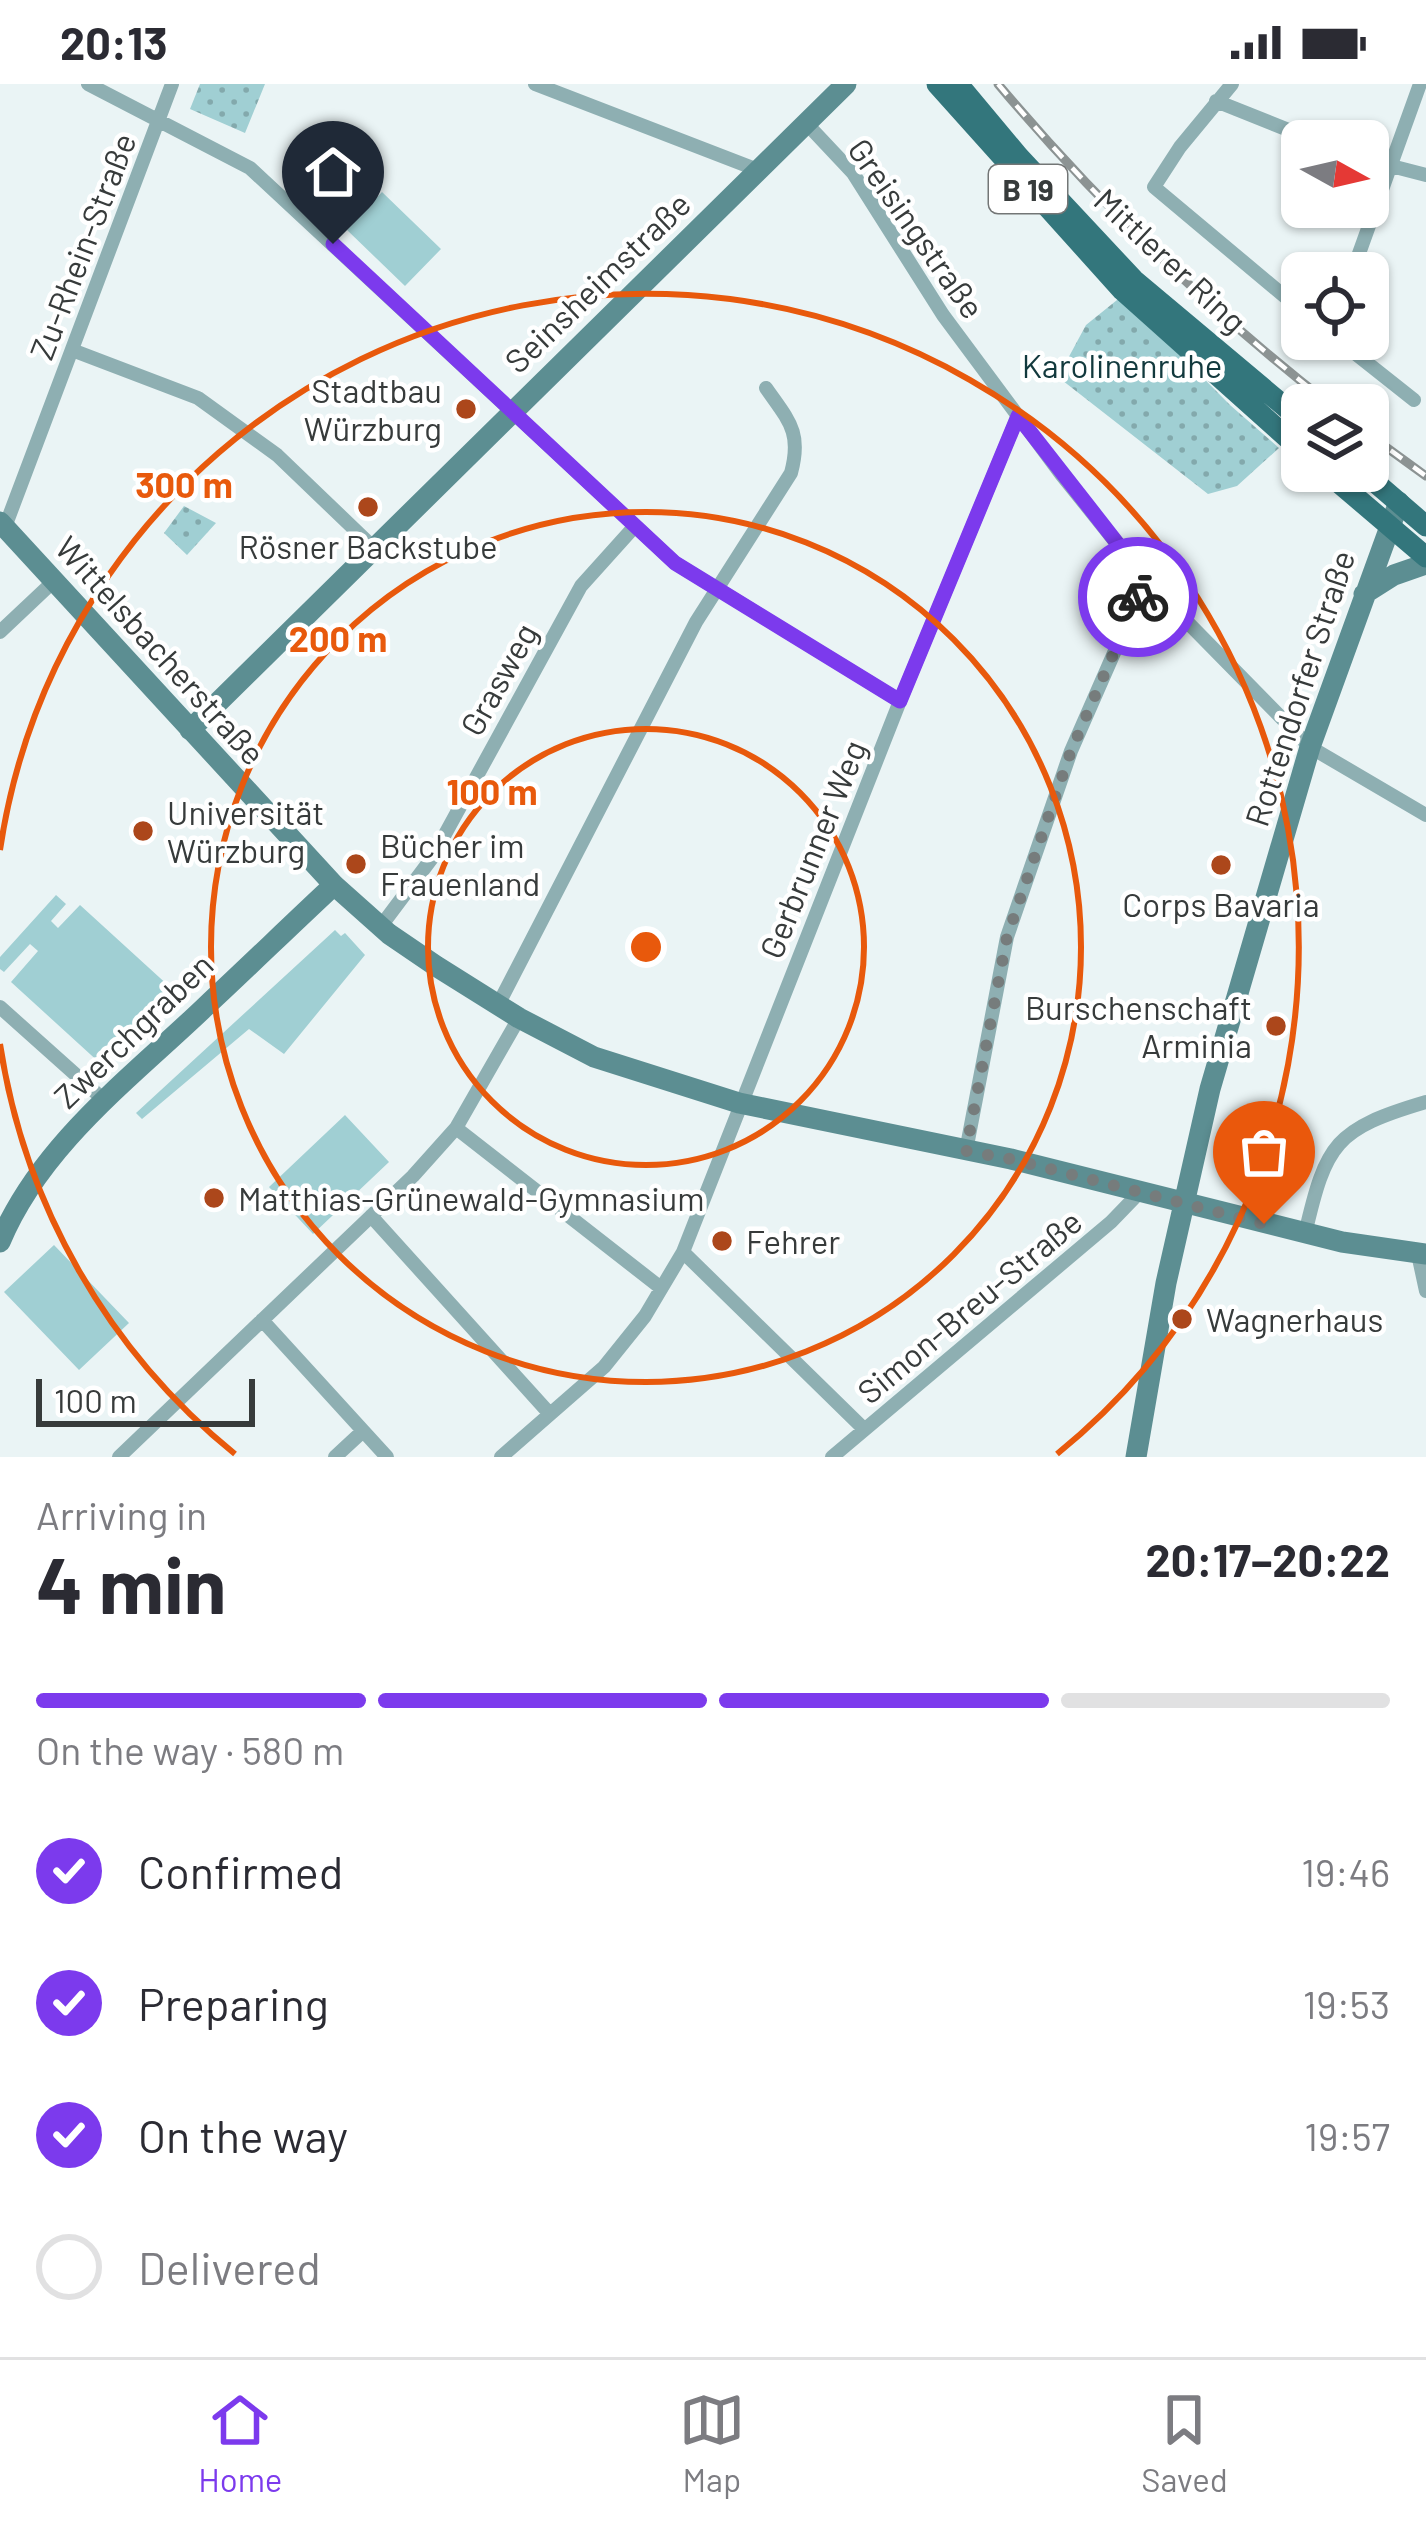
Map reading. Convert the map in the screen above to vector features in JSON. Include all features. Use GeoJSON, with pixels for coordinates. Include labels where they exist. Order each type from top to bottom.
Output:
{"type":"FeatureCollection","features":[{"type":"Feature","properties":{"kind":"main road","name":"Mittlerer Ring"},"geometry":{"type":"LineString","coordinates":[[937,84],[1122,290],[1281,432]]}},
{"type":"Feature","properties":{"kind":"main road","name":"Mittlerer Ring"},"geometry":{"type":"LineString","coordinates":[[958,84],[1134,280],[1281,403]]}},
{"type":"Feature","properties":{"kind":"main road"},"geometry":{"type":"LineString","coordinates":[[1349,492],[1426,560]]}},
{"type":"Feature","properties":{"kind":"main road"},"geometry":{"type":"LineString","coordinates":[[1387,492],[1426,526]]}},
{"type":"Feature","properties":{"kind":"street"},"geometry":{"type":"LineString","coordinates":[[88,84],[235,157],[675,563],[900,701]]}},
{"type":"Feature","properties":{"kind":"street","name":"Zu-Rhein-Straße"},"geometry":{"type":"LineString","coordinates":[[2,525],[172,84]]}},
{"type":"Feature","properties":{"kind":"street"},"geometry":{"type":"LineString","coordinates":[[535,84],[558,88],[758,170]]}},
{"type":"Feature","properties":{"kind":"street","name":"Seinsheimstraße"},"geometry":{"type":"LineString","coordinates":[[190,730],[847,84]]}},
{"type":"Feature","properties":{"kind":"street"},"geometry":{"type":"LineString","coordinates":[[1232,84],[1154,187],[1281,293]]}},
{"type":"Feature","properties":{"kind":"street"},"geometry":{"type":"LineString","coordinates":[[1360,252],[1420,84]]}},
{"type":"Feature","properties":{"kind":"street"},"geometry":{"type":"LineString","coordinates":[[1216,101],[1281,127]]}},
{"type":"Feature","properties":{"kind":"street","name":"Greisingstraße"},"geometry":{"type":"LineString","coordinates":[[806,123],[853,172],[943,315],[1146,580],[1310,747],[1426,814]]}},
{"type":"Feature","properties":{"kind":"street"},"geometry":{"type":"LineString","coordinates":[[1391,168],[1426,175]]}},
{"type":"Feature","properties":{"kind":"street"},"geometry":{"type":"LineString","coordinates":[[71,350],[198,398],[277,455],[375,549]]}},
{"type":"Feature","properties":{"kind":"street"},"geometry":{"type":"LineString","coordinates":[[1364,360],[1414,400]]}},
{"type":"Feature","properties":{"kind":"street"},"geometry":{"type":"LineString","coordinates":[[498,1005],[696,622],[791,473],[799,445],[790,422],[766,388]]}},
{"type":"Feature","properties":{"kind":"street","name":"Gerbrunner Weg"},"geometry":{"type":"LineString","coordinates":[[501,1457],[604,1367],[645,1316],[683,1252],[1018,416]]}},
{"type":"Feature","properties":{"kind":"street","name":"Rottendorfer Straße"},"geometry":{"type":"LineString","coordinates":[[1136,1457],[1183,1204],[1210,1089],[1310,747],[1399,502]]}},
{"type":"Feature","properties":{"kind":"street","name":"Wittelsbacherstraße"},"geometry":{"type":"LineString","coordinates":[[2,525],[334,885],[381,926],[498,1005],[594,1057],[739,1103],[1011,1159],[1305,1234],[1422,1254]]}},
{"type":"Feature","properties":{"kind":"street","name":"Grasweg"},"geometry":{"type":"LineString","coordinates":[[381,926],[432,858],[581,586],[635,526]]}},
{"type":"Feature","properties":{"kind":"street"},"geometry":{"type":"LineString","coordinates":[[1364,594],[1426,560]]}},
{"type":"Feature","properties":{"kind":"street"},"geometry":{"type":"LineString","coordinates":[[966,1151],[1007,937],[1071,751],[1146,580]]}},
{"type":"Feature","properties":{"kind":"street"},"geometry":{"type":"LineString","coordinates":[[0,632],[54,581]]}},
{"type":"Feature","properties":{"kind":"street","name":"Zwerchgraben"},"geometry":{"type":"LineString","coordinates":[[0,1242],[44,1170],[104,1100],[334,885]]}},
{"type":"Feature","properties":{"kind":"street"},"geometry":{"type":"LineString","coordinates":[[0,1007],[104,1100]]}},
{"type":"Feature","properties":{"kind":"street"},"geometry":{"type":"LineString","coordinates":[[119,1457],[456,1128],[519,1018]]}},
{"type":"Feature","properties":{"kind":"street"},"geometry":{"type":"LineString","coordinates":[[1305,1234],[1317,1180],[1331,1151],[1350,1132],[1426,1102]]}},
{"type":"Feature","properties":{"kind":"street"},"geometry":{"type":"LineString","coordinates":[[456,1128],[661,1288]]}},
{"type":"Feature","properties":{"kind":"street","name":"Simon-Breu-Straße"},"geometry":{"type":"LineString","coordinates":[[832,1457],[1111,1222],[1139,1193]]}},
{"type":"Feature","properties":{"kind":"street"},"geometry":{"type":"LineString","coordinates":[[371,1216],[549,1413]]}},
{"type":"Feature","properties":{"kind":"street"},"geometry":{"type":"LineString","coordinates":[[683,1252],[864,1429]]}},
{"type":"Feature","properties":{"kind":"street"},"geometry":{"type":"LineString","coordinates":[[1422,1254],[1426,1291]]}},
{"type":"Feature","properties":{"kind":"street"},"geometry":{"type":"LineString","coordinates":[[262,1320],[388,1457]]}},
{"type":"Feature","properties":{"kind":"street"},"geometry":{"type":"LineString","coordinates":[[335,1457],[363,1431]]}},
{"type":"Feature","properties":{"kind":"green space"},"geometry":{"type":"Polygon","coordinates":[[[200,84],[265,84],[245,133],[190,109],[200,84]]]}},
{"type":"Feature","properties":{"kind":"green space"},"geometry":{"type":"Polygon","coordinates":[[[382,192],[441,249],[405,286],[347,230],[382,192]]]}},
{"type":"Feature","properties":{"kind":"green space","name":"Karolinenruhe"},"geometry":{"type":"Polygon","coordinates":[[[1122,296],[1279,448],[1237,486],[1208,494],[1058,377],[1086,325],[1122,296]]]}},
{"type":"Feature","properties":{"kind":"green space"},"geometry":{"type":"Polygon","coordinates":[[[184,506],[216,523],[187,555],[164,533],[184,506]]]}},
{"type":"Feature","properties":{"kind":"green space"},"geometry":{"type":"Polygon","coordinates":[[[56,895],[66,904],[51,921],[58,928],[80,905],[171,988],[152,1008],[159,1015],[147,1028],[140,1023],[102,1065],[11,982],[38,951],[30,944],[4,972],[0,969],[0,957],[56,895]]]}},
{"type":"Feature","properties":{"kind":"green space"},"geometry":{"type":"Polygon","coordinates":[[[335,930],[341,936],[345,933],[365,955],[284,1054],[249,1029],[142,1119],[136,1113],[335,930]]]}},
{"type":"Feature","properties":{"kind":"green space"},"geometry":{"type":"Polygon","coordinates":[[[345,1115],[389,1162],[313,1234],[269,1187],[345,1115]]]}},
{"type":"Feature","properties":{"kind":"green space"},"geometry":{"type":"Polygon","coordinates":[[[54,1245],[129,1323],[79,1370],[4,1292],[54,1245]]]}},
{"type":"Feature","properties":{"kind":"railway"},"geometry":{"type":"LineString","coordinates":[[998,84],[1156,253],[1305,384]]}},
{"type":"Feature","properties":{"kind":"railway"},"geometry":{"type":"LineString","coordinates":[[1389,449],[1426,476]]}},
{"type":"Feature","properties":{"kind":"way so far"},"geometry":{"type":"LineString","coordinates":[[1138,597],[1049,807],[1007,937],[966,1151],[1264,1224]]}},
{"type":"Feature","properties":{"kind":"place","name":"Stadtbau Würzburg"},"geometry":{"type":"Point","coordinates":[466,409]}},
{"type":"Feature","properties":{"kind":"place","name":"Rösner Backstube"},"geometry":{"type":"Point","coordinates":[368,507]}},
{"type":"Feature","properties":{"kind":"place","name":"Universität Würzburg"},"geometry":{"type":"Point","coordinates":[143,831]}},
{"type":"Feature","properties":{"kind":"place","name":"Bücher im Frauenland"},"geometry":{"type":"Point","coordinates":[356,864]}},
{"type":"Feature","properties":{"kind":"place","name":"Corps Bavaria"},"geometry":{"type":"Point","coordinates":[1221,865]}},
{"type":"Feature","properties":{"kind":"place","name":"Burschenschaft Arminia"},"geometry":{"type":"Point","coordinates":[1276,1026]}},
{"type":"Feature","properties":{"kind":"place","name":"Matthias-Grünewald-Gymnasium"},"geometry":{"type":"Point","coordinates":[214,1198]}},
{"type":"Feature","properties":{"kind":"place","name":"Fehrer"},"geometry":{"type":"Point","coordinates":[722,1241]}},
{"type":"Feature","properties":{"kind":"place","name":"Wagnerhaus"},"geometry":{"type":"Point","coordinates":[1182,1319]}},
{"type":"Feature","properties":{"kind":"route"},"geometry":{"type":"LineString","coordinates":[[333,244],[675,563],[900,701],[1018,416],[1146,580],[1138,597]]}}]}
